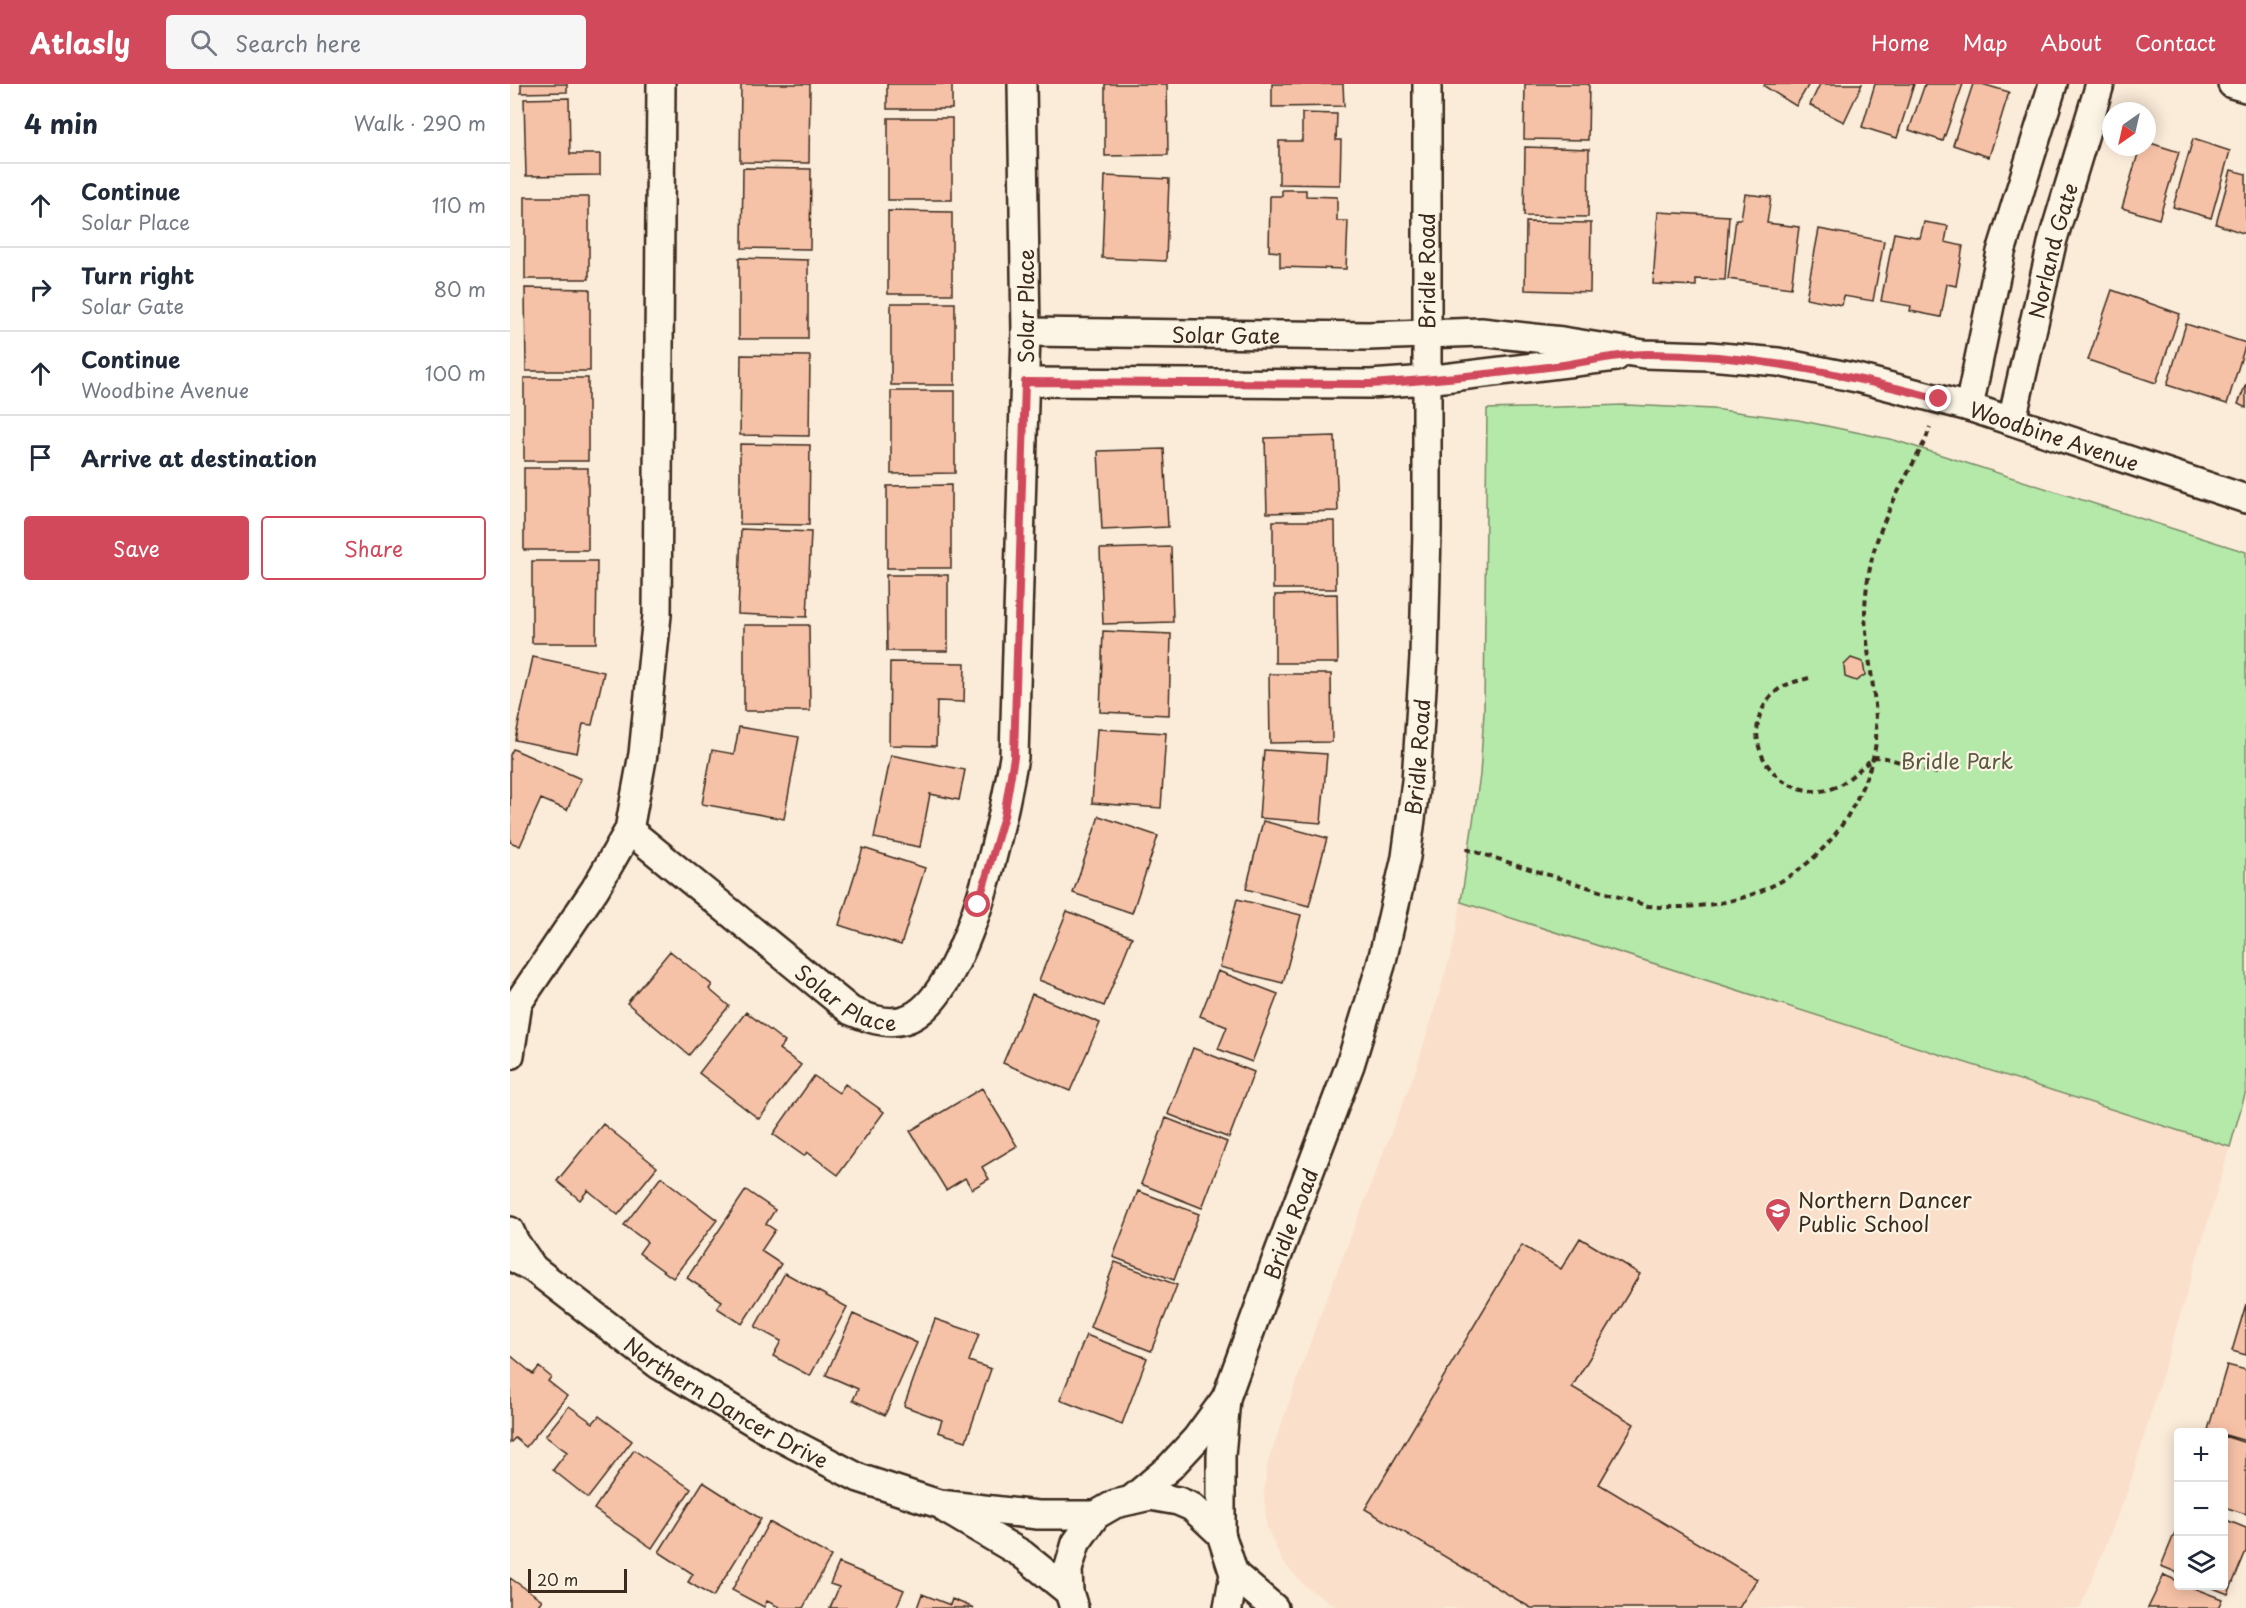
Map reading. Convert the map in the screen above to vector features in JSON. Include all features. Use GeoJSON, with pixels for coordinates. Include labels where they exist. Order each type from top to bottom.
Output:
{"type":"FeatureCollection","features":[{"type":"Feature","properties":{"kind":"street"},"geometry":{"type":"LineString","coordinates":[[510,1055],[514,1006],[595,889],[629,830],[643,754],[657,615],[661,84]]}},
{"type":"Feature","properties":{"kind":"street","name":"Solar Place"},"geometry":{"type":"LineString","coordinates":[[629,830],[851,1011],[877,1021],[904,1020],[925,1009],[944,987],[978,905],[1004,816],[1014,757],[1026,332],[1022,84]]}},
{"type":"Feature","properties":{"kind":"street","name":"Bridle Road"},"geometry":{"type":"LineString","coordinates":[[1221,1534],[1221,1456],[1226,1398],[1350,1065],[1381,965],[1406,857],[1416,781],[1424,657],[1427,530],[1427,84]]}},
{"type":"Feature","properties":{"kind":"street"},"geometry":{"type":"LineString","coordinates":[[1969,407],[2001,252],[2053,84]]}},
{"type":"Feature","properties":{"kind":"street","name":"Norland Gate"},"geometry":{"type":"LineString","coordinates":[[2012,420],[2053,239],[2100,84]]}},
{"type":"Feature","properties":{"kind":"street"},"geometry":{"type":"LineString","coordinates":[[2232,84],[2246,88]]}},
{"type":"Feature","properties":{"kind":"street","name":"Solar Gate"},"geometry":{"type":"LineString","coordinates":[[1026,332],[1368,336],[1426,334]]}},
{"type":"Feature","properties":{"kind":"street","name":"Woodbine Avenue"},"geometry":{"type":"LineString","coordinates":[[1426,334],[1481,332],[1562,341],[1644,354],[1709,356],[1778,362],[1857,378],[1969,407],[2246,499]]}},
{"type":"Feature","properties":{"kind":"street","name":"Woodbine Avenue"},"geometry":{"type":"LineString","coordinates":[[1427,380],[1644,354]]}},
{"type":"Feature","properties":{"kind":"street"},"geometry":{"type":"LineString","coordinates":[[1025,382],[1370,384],[1427,380]]}},
{"type":"Feature","properties":{"kind":"street","name":"Northern Dancer Drive"},"geometry":{"type":"LineString","coordinates":[[510,1230],[515,1242],[534,1269]]}},
{"type":"Feature","properties":{"kind":"street","name":"Northern Dancer Drive"},"geometry":{"type":"LineString","coordinates":[[510,1256],[534,1269],[659,1365],[772,1433],[859,1478],[939,1504],[1038,1515],[1096,1515]]}},
{"type":"Feature","properties":{"kind":"street","name":"Bridle Road"},"geometry":{"type":"LineString","coordinates":[[1131,1500],[1170,1467],[1196,1439],[1226,1398]]}},
{"type":"Feature","properties":{"kind":"street"},"geometry":{"type":"LineString","coordinates":[[1072,1600],[1068,1570],[1076,1543],[1096,1515],[1115,1504],[1150,1496],[1178,1501],[1192,1507],[1221,1534],[1234,1574],[1228,1608]]}},
{"type":"Feature","properties":{"kind":"street","name":"Northern Dancer Drive"},"geometry":{"type":"LineString","coordinates":[[939,1504],[1022,1554],[1072,1600]]}},
{"type":"Feature","properties":{"kind":"street"},"geometry":{"type":"LineString","coordinates":[[1234,1574],[1274,1608]]}},
{"type":"Feature","properties":{"kind":"path"},"geometry":{"type":"LineString","coordinates":[[1466,849],[1648,906],[1676,908],[1729,902],[1759,892],[1788,878],[1812,859],[1834,836],[1852,809],[1866,778],[1871,760],[1875,743],[1876,708],[1865,612],[1870,568],[1876,541],[1926,439]]}},
{"type":"Feature","properties":{"kind":"path"},"geometry":{"type":"LineString","coordinates":[[1809,678],[1789,683],[1778,690],[1762,712],[1757,736],[1758,747],[1768,768],[1778,778],[1802,790],[1827,790],[1841,784],[1875,757],[1937,773]]}},
{"type":"Feature","properties":{"kind":"shaded area","name":"Northern Dancer Public School"},"geometry":{"type":"Polygon","coordinates":[[[1461,902],[2230,1147],[2128,1490],[2080,1608],[1339,1608],[1305,1586],[1283,1562],[1267,1528],[1264,1494],[1267,1465],[1318,1321],[1417,1067],[1453,948],[1461,902]]]}},
{"type":"Feature","properties":{"kind":"green space","name":"Bridle Park"},"geometry":{"type":"Polygon","coordinates":[[[1626,405],[1713,409],[1798,420],[1894,440],[2246,552],[2246,1091],[2230,1147],[1461,902],[1480,775],[1484,712],[1487,409],[1626,405]]]}},
{"type":"Feature","properties":{"kind":"building"},"geometry":{"type":"Polygon","coordinates":[[[521,84],[567,84],[567,92],[521,93],[521,84]]]}},
{"type":"Feature","properties":{"kind":"building"},"geometry":{"type":"Polygon","coordinates":[[[741,84],[810,84],[809,163],[740,162],[741,84]]]}},
{"type":"Feature","properties":{"kind":"building"},"geometry":{"type":"Polygon","coordinates":[[[887,84],[952,84],[952,109],[887,109],[887,84]]]}},
{"type":"Feature","properties":{"kind":"building"},"geometry":{"type":"Polygon","coordinates":[[[1105,84],[1167,84],[1168,155],[1105,156],[1105,84]]]}},
{"type":"Feature","properties":{"kind":"building"},"geometry":{"type":"Polygon","coordinates":[[[1272,84],[1343,84],[1344,106],[1272,107],[1272,84]]]}},
{"type":"Feature","properties":{"kind":"building"},"geometry":{"type":"Polygon","coordinates":[[[1525,84],[1589,84],[1588,140],[1524,139],[1525,84]]]}},
{"type":"Feature","properties":{"kind":"building"},"geometry":{"type":"Polygon","coordinates":[[[1765,84],[1809,84],[1796,106],[1764,86],[1765,84]]]}},
{"type":"Feature","properties":{"kind":"building"},"geometry":{"type":"Polygon","coordinates":[[[1820,84],[1862,84],[1844,122],[1810,105],[1820,84]]]}},
{"type":"Feature","properties":{"kind":"building"},"geometry":{"type":"Polygon","coordinates":[[[1875,84],[1914,84],[1897,138],[1862,127],[1875,84]]]}},
{"type":"Feature","properties":{"kind":"building"},"geometry":{"type":"Polygon","coordinates":[[[1925,84],[1963,84],[1943,141],[1909,130],[1925,84]]]}},
{"type":"Feature","properties":{"kind":"building"},"geometry":{"type":"Polygon","coordinates":[[[1973,84],[1982,84],[2009,92],[1989,157],[1953,145],[1973,84]]]}},
{"type":"Feature","properties":{"kind":"building"},"geometry":{"type":"Polygon","coordinates":[[[569,98],[570,154],[600,154],[600,175],[526,176],[524,99],[569,98]]]}},
{"type":"Feature","properties":{"kind":"building"},"geometry":{"type":"Polygon","coordinates":[[[1302,113],[1337,114],[1336,140],[1341,140],[1340,185],[1279,184],[1279,141],[1302,141],[1302,113]]]}},
{"type":"Feature","properties":{"kind":"building"},"geometry":{"type":"Polygon","coordinates":[[[888,118],[952,118],[952,200],[888,200],[888,118]]]}},
{"type":"Feature","properties":{"kind":"building"},"geometry":{"type":"Polygon","coordinates":[[[2193,139],[2230,151],[2211,218],[2173,207],[2193,139]]]}},
{"type":"Feature","properties":{"kind":"building"},"geometry":{"type":"Polygon","coordinates":[[[2156,145],[2179,152],[2159,219],[2122,208],[2137,156],[2156,156],[2156,145]]]}},
{"type":"Feature","properties":{"kind":"building"},"geometry":{"type":"Polygon","coordinates":[[[1525,147],[1589,149],[1588,217],[1524,216],[1525,147]]]}},
{"type":"Feature","properties":{"kind":"building"},"geometry":{"type":"Polygon","coordinates":[[[743,168],[811,169],[810,249],[742,248],[743,168]]]}},
{"type":"Feature","properties":{"kind":"building"},"geometry":{"type":"Polygon","coordinates":[[[2231,170],[2246,174],[2246,234],[2216,224],[2231,170]]]}},
{"type":"Feature","properties":{"kind":"building"},"geometry":{"type":"Polygon","coordinates":[[[1105,176],[1169,179],[1166,261],[1102,258],[1105,176]]]}},
{"type":"Feature","properties":{"kind":"building"},"geometry":{"type":"Polygon","coordinates":[[[1282,190],[1306,190],[1306,196],[1337,197],[1337,221],[1348,221],[1346,269],[1280,267],[1280,252],[1269,251],[1270,196],[1282,196],[1282,190]]]}},
{"type":"Feature","properties":{"kind":"building"},"geometry":{"type":"Polygon","coordinates":[[[1745,194],[1771,197],[1767,223],[1799,227],[1791,288],[1728,279],[1736,219],[1741,219],[1745,194]]]}},
{"type":"Feature","properties":{"kind":"building"},"geometry":{"type":"Polygon","coordinates":[[[525,197],[589,197],[589,279],[525,279],[525,197]]]}},
{"type":"Feature","properties":{"kind":"building"},"geometry":{"type":"Polygon","coordinates":[[[888,211],[952,212],[952,294],[888,294],[888,211]]]}},
{"type":"Feature","properties":{"kind":"building"},"geometry":{"type":"Polygon","coordinates":[[[1658,212],[1729,216],[1725,280],[1696,279],[1696,286],[1653,284],[1658,212]]]}},
{"type":"Feature","properties":{"kind":"building"},"geometry":{"type":"Polygon","coordinates":[[[1526,222],[1591,223],[1590,292],[1525,290],[1526,222]]]}},
{"type":"Feature","properties":{"kind":"building"},"geometry":{"type":"Polygon","coordinates":[[[1924,222],[1948,226],[1945,242],[1963,246],[1956,286],[1947,284],[1941,317],[1910,311],[1911,306],[1881,301],[1894,233],[1920,238],[1924,222]]]}},
{"type":"Feature","properties":{"kind":"building"},"geometry":{"type":"Polygon","coordinates":[[[1819,229],[1884,241],[1873,301],[1844,296],[1842,305],[1806,298],[1819,229]]]}},
{"type":"Feature","properties":{"kind":"building"},"geometry":{"type":"Polygon","coordinates":[[[739,258],[808,260],[808,339],[739,339],[739,258]]]}},
{"type":"Feature","properties":{"kind":"building"},"geometry":{"type":"Polygon","coordinates":[[[525,288],[590,289],[590,371],[526,371],[525,288]]]}},
{"type":"Feature","properties":{"kind":"building"},"geometry":{"type":"Polygon","coordinates":[[[2112,290],[2180,314],[2156,383],[2088,360],[2112,290]]]}},
{"type":"Feature","properties":{"kind":"building"},"geometry":{"type":"Polygon","coordinates":[[[891,303],[955,303],[955,385],[891,385],[891,303]]]}},
{"type":"Feature","properties":{"kind":"building"},"geometry":{"type":"Polygon","coordinates":[[[2186,324],[2246,343],[2227,404],[2167,385],[2186,324]]]}},
{"type":"Feature","properties":{"kind":"building"},"geometry":{"type":"Polygon","coordinates":[[[741,355],[810,356],[809,436],[740,435],[741,355]]]}},
{"type":"Feature","properties":{"kind":"building"},"geometry":{"type":"Polygon","coordinates":[[[524,378],[588,378],[588,461],[524,461],[524,378]]]}},
{"type":"Feature","properties":{"kind":"building"},"geometry":{"type":"Polygon","coordinates":[[[2246,384],[2246,408],[2238,404],[2246,384]]]}},
{"type":"Feature","properties":{"kind":"building"},"geometry":{"type":"Polygon","coordinates":[[[891,391],[955,391],[955,473],[891,474],[891,391]]]}},
{"type":"Feature","properties":{"kind":"building"},"geometry":{"type":"Polygon","coordinates":[[[1335,436],[1338,511],[1267,513],[1265,438],[1335,436]]]}},
{"type":"Feature","properties":{"kind":"building"},"geometry":{"type":"Polygon","coordinates":[[[740,444],[810,445],[809,525],[740,524],[740,444]]]}},
{"type":"Feature","properties":{"kind":"building"},"geometry":{"type":"Polygon","coordinates":[[[1164,449],[1168,527],[1102,530],[1098,451],[1164,449]]]}},
{"type":"Feature","properties":{"kind":"building"},"geometry":{"type":"Polygon","coordinates":[[[524,468],[588,468],[588,550],[524,550],[524,468]]]}},
{"type":"Feature","properties":{"kind":"building"},"geometry":{"type":"Polygon","coordinates":[[[951,485],[951,568],[887,568],[887,486],[951,485]]]}},
{"type":"Feature","properties":{"kind":"building"},"geometry":{"type":"Polygon","coordinates":[[[1273,521],[1335,521],[1336,589],[1273,589],[1273,521]]]}},
{"type":"Feature","properties":{"kind":"building"},"geometry":{"type":"Polygon","coordinates":[[[741,529],[811,532],[807,617],[738,614],[741,529]]]}},
{"type":"Feature","properties":{"kind":"building"},"geometry":{"type":"Polygon","coordinates":[[[1171,547],[1173,622],[1103,624],[1100,549],[1171,547]]]}},
{"type":"Feature","properties":{"kind":"building"},"geometry":{"type":"Polygon","coordinates":[[[532,561],[597,561],[596,643],[532,643],[532,561]]]}},
{"type":"Feature","properties":{"kind":"building"},"geometry":{"type":"Polygon","coordinates":[[[886,575],[948,575],[948,651],[887,651],[886,575]]]}},
{"type":"Feature","properties":{"kind":"building"},"geometry":{"type":"Polygon","coordinates":[[[1337,594],[1338,663],[1275,663],[1275,595],[1337,594]]]}},
{"type":"Feature","properties":{"kind":"building"},"geometry":{"type":"Polygon","coordinates":[[[744,625],[809,625],[810,711],[744,711],[744,625]]]}},
{"type":"Feature","properties":{"kind":"building"},"geometry":{"type":"Polygon","coordinates":[[[1103,631],[1171,634],[1169,715],[1100,712],[1103,631]]]}},
{"type":"Feature","properties":{"kind":"building"},"geometry":{"type":"Polygon","coordinates":[[[533,657],[604,672],[592,725],[583,724],[577,753],[515,740],[533,657]]]}},
{"type":"Feature","properties":{"kind":"building"},"geometry":{"type":"Polygon","coordinates":[[[1851,658],[1863,662],[1865,675],[1856,681],[1845,677],[1844,665],[1851,658]]]}},
{"type":"Feature","properties":{"kind":"building"},"geometry":{"type":"Polygon","coordinates":[[[890,662],[965,663],[964,702],[937,701],[936,746],[889,745],[890,662]]]}},
{"type":"Feature","properties":{"kind":"building"},"geometry":{"type":"Polygon","coordinates":[[[1269,674],[1331,674],[1332,742],[1270,743],[1269,674]]]}},
{"type":"Feature","properties":{"kind":"building"},"geometry":{"type":"Polygon","coordinates":[[[739,727],[799,737],[784,819],[702,804],[712,750],[734,754],[739,727]]]}},
{"type":"Feature","properties":{"kind":"building"},"geometry":{"type":"Polygon","coordinates":[[[1097,729],[1166,733],[1161,808],[1092,803],[1097,729]]]}},
{"type":"Feature","properties":{"kind":"building"},"geometry":{"type":"Polygon","coordinates":[[[513,749],[581,779],[567,810],[541,799],[520,846],[510,842],[510,755],[513,749]]]}},
{"type":"Feature","properties":{"kind":"building"},"geometry":{"type":"Polygon","coordinates":[[[1264,750],[1327,754],[1321,823],[1259,818],[1264,750]]]}},
{"type":"Feature","properties":{"kind":"building"},"geometry":{"type":"Polygon","coordinates":[[[891,755],[965,770],[959,800],[930,794],[920,847],[874,838],[891,755]]]}},
{"type":"Feature","properties":{"kind":"building"},"geometry":{"type":"Polygon","coordinates":[[[1099,816],[1158,836],[1132,913],[1073,893],[1099,816]]]}},
{"type":"Feature","properties":{"kind":"building"},"geometry":{"type":"Polygon","coordinates":[[[1263,821],[1327,838],[1309,906],[1246,889],[1263,821]]]}},
{"type":"Feature","properties":{"kind":"building"},"geometry":{"type":"Polygon","coordinates":[[[863,848],[925,868],[901,945],[839,925],[863,848]]]}},
{"type":"Feature","properties":{"kind":"building"},"geometry":{"type":"Polygon","coordinates":[[[1237,899],[1301,915],[1283,983],[1220,967],[1237,899]]]}},
{"type":"Feature","properties":{"kind":"building"},"geometry":{"type":"Polygon","coordinates":[[[1067,911],[1132,937],[1104,1006],[1039,980],[1067,911]]]}},
{"type":"Feature","properties":{"kind":"building"},"geometry":{"type":"Polygon","coordinates":[[[670,951],[712,985],[709,989],[729,1006],[689,1055],[627,1003],[670,951]]]}},
{"type":"Feature","properties":{"kind":"building"},"geometry":{"type":"Polygon","coordinates":[[[1218,971],[1278,994],[1252,1062],[1218,1049],[1227,1027],[1200,1016],[1218,971]]]}},
{"type":"Feature","properties":{"kind":"building"},"geometry":{"type":"Polygon","coordinates":[[[1032,994],[1100,1023],[1070,1091],[1003,1063],[1032,994]]]}},
{"type":"Feature","properties":{"kind":"building"},"geometry":{"type":"Polygon","coordinates":[[[746,1012],[785,1042],[779,1049],[801,1065],[759,1119],[699,1073],[746,1012]]]}},
{"type":"Feature","properties":{"kind":"building"},"geometry":{"type":"Polygon","coordinates":[[[1193,1048],[1254,1072],[1229,1138],[1168,1114],[1193,1048]]]}},
{"type":"Feature","properties":{"kind":"building"},"geometry":{"type":"Polygon","coordinates":[[[814,1076],[839,1093],[845,1084],[884,1112],[838,1175],[807,1152],[804,1156],[773,1134],[814,1076]]]}},
{"type":"Feature","properties":{"kind":"building"},"geometry":{"type":"Polygon","coordinates":[[[982,1088],[1017,1146],[982,1167],[989,1179],[972,1189],[965,1178],[946,1190],[910,1131],[982,1088]]]}},
{"type":"Feature","properties":{"kind":"building"},"geometry":{"type":"Polygon","coordinates":[[[1166,1118],[1227,1142],[1202,1208],[1141,1184],[1166,1118]]]}},
{"type":"Feature","properties":{"kind":"building"},"geometry":{"type":"Polygon","coordinates":[[[603,1124],[657,1167],[618,1215],[588,1190],[580,1200],[557,1181],[603,1124]]]}},
{"type":"Feature","properties":{"kind":"building"},"geometry":{"type":"Polygon","coordinates":[[[661,1177],[717,1220],[673,1278],[639,1253],[647,1242],[624,1225],[661,1177]]]}},
{"type":"Feature","properties":{"kind":"building"},"geometry":{"type":"Polygon","coordinates":[[[746,1190],[775,1210],[766,1224],[775,1230],[761,1251],[781,1264],[742,1324],[717,1308],[722,1301],[687,1278],[746,1190]]]}},
{"type":"Feature","properties":{"kind":"building"},"geometry":{"type":"Polygon","coordinates":[[[1138,1191],[1199,1214],[1174,1280],[1113,1257],[1138,1191]]]}},
{"type":"Feature","properties":{"kind":"building"},"geometry":{"type":"Polygon","coordinates":[[[1580,1238],[1640,1274],[1572,1387],[1634,1424],[1599,1484],[1757,1579],[1739,1608],[1531,1608],[1365,1509],[1522,1245],[1561,1269],[1580,1238]]]}},
{"type":"Feature","properties":{"kind":"building"},"geometry":{"type":"Polygon","coordinates":[[[1115,1262],[1177,1285],[1151,1351],[1090,1327],[1115,1262]]]}},
{"type":"Feature","properties":{"kind":"building"},"geometry":{"type":"Polygon","coordinates":[[[785,1273],[847,1307],[810,1376],[773,1356],[781,1341],[755,1327],[785,1273]]]}},
{"type":"Feature","properties":{"kind":"building"},"geometry":{"type":"Polygon","coordinates":[[[2246,1304],[2246,1355],[2232,1351],[2246,1304]]]}},
{"type":"Feature","properties":{"kind":"building"},"geometry":{"type":"Polygon","coordinates":[[[853,1314],[917,1343],[885,1415],[853,1400],[858,1389],[826,1375],[853,1314]]]}},
{"type":"Feature","properties":{"kind":"building"},"geometry":{"type":"Polygon","coordinates":[[[935,1319],[979,1334],[969,1361],[991,1369],[966,1441],[938,1432],[942,1420],[904,1406],[935,1319]]]}},
{"type":"Feature","properties":{"kind":"building"},"geometry":{"type":"Polygon","coordinates":[[[1086,1335],[1147,1358],[1122,1424],[1060,1400],[1086,1335]]]}},
{"type":"Feature","properties":{"kind":"building"},"geometry":{"type":"Polygon","coordinates":[[[510,1355],[533,1374],[539,1367],[551,1377],[548,1381],[567,1396],[526,1447],[515,1438],[510,1443],[510,1355]]]}},
{"type":"Feature","properties":{"kind":"building"},"geometry":{"type":"Polygon","coordinates":[[[2227,1365],[2246,1370],[2246,1441],[2228,1436],[2228,1428],[2209,1428],[2227,1365]]]}},
{"type":"Feature","properties":{"kind":"building"},"geometry":{"type":"Polygon","coordinates":[[[569,1406],[593,1423],[599,1416],[632,1441],[588,1498],[553,1470],[567,1452],[545,1436],[569,1406]]]}},
{"type":"Feature","properties":{"kind":"building"},"geometry":{"type":"Polygon","coordinates":[[[2228,1437],[2246,1443],[2246,1514],[2228,1508],[2228,1437]]]}},
{"type":"Feature","properties":{"kind":"building"},"geometry":{"type":"Polygon","coordinates":[[[634,1450],[691,1489],[652,1548],[594,1509],[634,1450]]]}},
{"type":"Feature","properties":{"kind":"building"},"geometry":{"type":"Polygon","coordinates":[[[703,1482],[761,1519],[713,1597],[688,1582],[693,1574],[659,1552],[703,1482]]]}},
{"type":"Feature","properties":{"kind":"building"},"geometry":{"type":"Polygon","coordinates":[[[2228,1521],[2246,1528],[2246,1551],[2228,1594],[2218,1590],[2228,1590],[2228,1521]]]}},
{"type":"Feature","properties":{"kind":"building"},"geometry":{"type":"Polygon","coordinates":[[[769,1522],[831,1556],[803,1608],[781,1608],[767,1601],[764,1607],[732,1590],[769,1522]]]}},
{"type":"Feature","properties":{"kind":"building"},"geometry":{"type":"Polygon","coordinates":[[[2174,1535],[2174,1571],[2161,1566],[2174,1535]]]}},
{"type":"Feature","properties":{"kind":"building"},"geometry":{"type":"Polygon","coordinates":[[[839,1563],[904,1590],[896,1608],[830,1608],[839,1587],[830,1584],[839,1563]]]}},
{"type":"Feature","properties":{"kind":"building"},"geometry":{"type":"Polygon","coordinates":[[[2164,1575],[2174,1579],[2174,1590],[2198,1590],[2222,1599],[2218,1608],[2148,1608],[2164,1575]]]}},
{"type":"Feature","properties":{"kind":"building"},"geometry":{"type":"Polygon","coordinates":[[[510,1578],[542,1600],[536,1608],[510,1608],[510,1578]]]}},
{"type":"Feature","properties":{"kind":"building"},"geometry":{"type":"Polygon","coordinates":[[[922,1594],[950,1605],[952,1599],[974,1608],[917,1608],[922,1594]]]}},
{"type":"Feature","properties":{"kind":"place","name":"Northern Dancer Public School"},"geometry":{"type":"Point","coordinates":[1778,1234]}},
{"type":"Feature","properties":{"kind":"route"},"geometry":{"type":"LineString","coordinates":[[978,905],[1004,816],[1014,757],[1025,382],[1370,384],[1556,366],[1644,354],[1709,356],[1778,362],[1857,378],[1939,399]]}}]}
